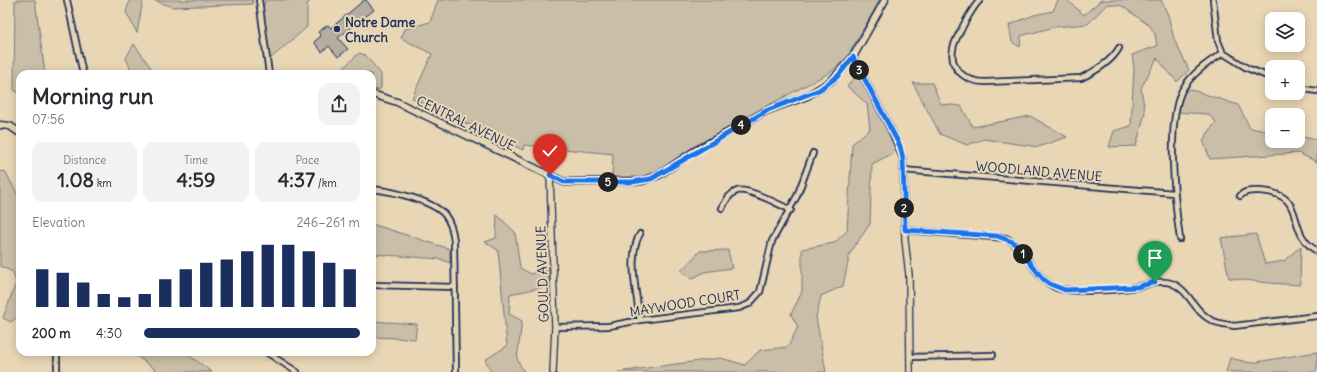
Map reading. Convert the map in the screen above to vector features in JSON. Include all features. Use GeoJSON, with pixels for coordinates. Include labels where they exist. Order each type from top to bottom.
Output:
{"type":"FeatureCollection","features":[{"type":"Feature","properties":{"kind":"main road","name":"CENTRAL AVENUE"},"geometry":{"type":"LineString","coordinates":[[376,95],[397,102],[564,182],[632,182],[651,179],[768,110],[819,90],[838,76],[853,57],[885,0]]}},
{"type":"Feature","properties":{"kind":"main road"},"geometry":{"type":"LineString","coordinates":[[0,125],[10,126],[16,130]]}},
{"type":"Feature","properties":{"kind":"street"},"geometry":{"type":"LineString","coordinates":[[67,0],[82,70]]}},
{"type":"Feature","properties":{"kind":"street"},"geometry":{"type":"LineString","coordinates":[[259,0],[269,70]]}},
{"type":"Feature","properties":{"kind":"street"},"geometry":{"type":"LineString","coordinates":[[980,0],[967,18],[952,49],[954,62],[958,71],[971,81],[985,82],[1080,78],[1088,74],[1115,54],[1119,48]]}},
{"type":"Feature","properties":{"kind":"street"},"geometry":{"type":"LineString","coordinates":[[1213,0],[1218,42],[1223,53],[1247,68],[1265,75]]}},
{"type":"Feature","properties":{"kind":"street"},"geometry":{"type":"LineString","coordinates":[[1180,239],[1174,193],[1174,112],[1183,88],[1200,68],[1223,53]]}},
{"type":"Feature","properties":{"kind":"street"},"geometry":{"type":"LineString","coordinates":[[853,57],[900,146],[903,159],[905,230],[909,275],[910,372]]}},
{"type":"Feature","properties":{"kind":"street"},"geometry":{"type":"LineString","coordinates":[[1305,89],[1317,91]]}},
{"type":"Feature","properties":{"kind":"street","name":"MAYWOOD COURT"},"geometry":{"type":"LineString","coordinates":[[555,327],[609,326],[640,320],[739,308],[749,304],[760,292],[772,242],[791,210],[813,153]]}},
{"type":"Feature","properties":{"kind":"street","name":"WOODLAND AVENUE"},"geometry":{"type":"LineString","coordinates":[[903,170],[1174,193]]}},
{"type":"Feature","properties":{"kind":"street","name":"GOULD AVENUE"},"geometry":{"type":"LineString","coordinates":[[550,175],[555,327],[553,372]]}},
{"type":"Feature","properties":{"kind":"street"},"geometry":{"type":"LineString","coordinates":[[376,190],[404,196],[429,204],[445,215],[454,232],[456,372]]}},
{"type":"Feature","properties":{"kind":"street"},"geometry":{"type":"LineString","coordinates":[[722,208],[732,194],[738,191],[750,192],[791,210]]}},
{"type":"Feature","properties":{"kind":"street"},"geometry":{"type":"LineString","coordinates":[[1240,196],[1243,193],[1250,191],[1272,192],[1285,198],[1291,204],[1300,235],[1310,247],[1317,251]]}},
{"type":"Feature","properties":{"kind":"street"},"geometry":{"type":"LineString","coordinates":[[905,230],[997,236],[1006,238],[1018,247],[1043,279],[1050,284],[1065,290],[1137,287],[1155,282],[1170,282],[1180,287],[1206,317],[1222,324],[1234,326],[1317,316]]}},
{"type":"Feature","properties":{"kind":"street"},"geometry":{"type":"LineString","coordinates":[[640,234],[635,244],[634,275],[640,320]]}},
{"type":"Feature","properties":{"kind":"street"},"geometry":{"type":"LineString","coordinates":[[376,284],[455,287]]}},
{"type":"Feature","properties":{"kind":"street"},"geometry":{"type":"LineString","coordinates":[[910,357],[993,355]]}},
{"type":"Feature","properties":{"kind":"street"},"geometry":{"type":"LineString","coordinates":[[57,356],[57,372]]}},
{"type":"Feature","properties":{"kind":"street"},"geometry":{"type":"LineString","coordinates":[[272,356],[298,372]]}},
{"type":"Feature","properties":{"kind":"shaded area"},"geometry":{"type":"Polygon","coordinates":[[[15,0],[35,0],[44,70],[16,70],[16,91],[14,90],[15,0]]]}},
{"type":"Feature","properties":{"kind":"shaded area"},"geometry":{"type":"Polygon","coordinates":[[[130,0],[143,0],[137,33],[126,12],[130,0]]]}},
{"type":"Feature","properties":{"kind":"shaded area"},"geometry":{"type":"Polygon","coordinates":[[[153,0],[253,0],[253,4],[173,7],[153,0]]]}},
{"type":"Feature","properties":{"kind":"shaded area"},"geometry":{"type":"Polygon","coordinates":[[[265,0],[312,0],[307,4],[307,27],[270,59],[263,9],[265,0]]]}},
{"type":"Feature","properties":{"kind":"shaded area"},"geometry":{"type":"Polygon","coordinates":[[[438,0],[880,0],[846,59],[829,73],[763,108],[654,173],[637,179],[612,177],[613,154],[524,145],[523,150],[412,98],[432,54],[401,38],[405,29],[430,22],[438,0]]]}},
{"type":"Feature","properties":{"kind":"shaded area"},"geometry":{"type":"Polygon","coordinates":[[[1058,0],[1067,0],[1084,15],[1101,0],[1161,0],[1168,15],[1174,39],[1189,70],[1177,82],[1157,58],[1141,88],[1145,113],[1136,146],[1109,147],[1114,131],[1131,126],[1134,68],[1132,55],[1157,46],[1155,34],[1150,26],[1122,6],[1107,4],[1088,24],[1054,27],[1021,36],[1020,47],[1012,42],[1009,25],[1034,15],[1053,11],[1058,0]]]}},
{"type":"Feature","properties":{"kind":"shaded area"},"geometry":{"type":"Polygon","coordinates":[[[134,44],[151,70],[131,70],[126,58],[134,44]]]}},
{"type":"Feature","properties":{"kind":"shaded area"},"geometry":{"type":"Polygon","coordinates":[[[359,53],[365,55],[381,74],[381,88],[379,90],[376,90],[376,70],[341,70],[359,53]]]}},
{"type":"Feature","properties":{"kind":"shaded area"},"geometry":{"type":"Polygon","coordinates":[[[858,74],[897,151],[872,164],[870,224],[850,253],[843,286],[821,296],[816,317],[826,372],[618,372],[721,358],[745,365],[760,350],[788,347],[798,327],[791,314],[802,292],[802,249],[834,243],[847,231],[852,144],[870,129],[867,104],[847,86],[858,74]]]}},
{"type":"Feature","properties":{"kind":"shaded area"},"geometry":{"type":"Polygon","coordinates":[[[913,83],[932,83],[941,104],[961,106],[973,127],[1030,116],[1067,137],[1038,147],[984,139],[967,145],[940,134],[913,83]]]}},
{"type":"Feature","properties":{"kind":"shaded area"},"geometry":{"type":"Polygon","coordinates":[[[1186,88],[1238,105],[1250,128],[1265,131],[1265,148],[1305,148],[1305,137],[1317,140],[1317,162],[1298,153],[1210,159],[1203,140],[1216,122],[1208,114],[1177,112],[1186,88]]]}},
{"type":"Feature","properties":{"kind":"shaded area"},"geometry":{"type":"Polygon","coordinates":[[[5,171],[16,192],[16,283],[13,272],[0,266],[0,172],[5,171]]]}},
{"type":"Feature","properties":{"kind":"shaded area"},"geometry":{"type":"Polygon","coordinates":[[[497,215],[515,232],[520,268],[531,274],[549,266],[549,286],[510,294],[509,314],[522,321],[517,359],[524,372],[491,372],[485,360],[507,346],[498,250],[485,242],[496,238],[497,215]]]}},
{"type":"Feature","properties":{"kind":"shaded area"},"geometry":{"type":"Polygon","coordinates":[[[376,225],[450,249],[450,263],[440,259],[376,254],[376,225]]]}},
{"type":"Feature","properties":{"kind":"shaded area"},"geometry":{"type":"Polygon","coordinates":[[[1256,234],[1265,264],[1284,261],[1301,246],[1300,285],[1229,278],[1221,238],[1256,234]]]}},
{"type":"Feature","properties":{"kind":"shaded area"},"geometry":{"type":"Polygon","coordinates":[[[728,250],[732,268],[704,272],[692,279],[681,271],[700,251],[728,250]]]}},
{"type":"Feature","properties":{"kind":"shaded area"},"geometry":{"type":"Polygon","coordinates":[[[16,283],[16,318],[11,322],[3,318],[16,283]]]}},
{"type":"Feature","properties":{"kind":"shaded area"},"geometry":{"type":"Polygon","coordinates":[[[376,321],[417,324],[415,339],[376,337],[376,321]]]}},
{"type":"Feature","properties":{"kind":"shaded area"},"geometry":{"type":"Polygon","coordinates":[[[1317,352],[1317,369],[1315,372],[1226,372],[1230,358],[1251,363],[1317,352]]]}},
{"type":"Feature","properties":{"kind":"shaded area"},"geometry":{"type":"Polygon","coordinates":[[[137,356],[190,356],[212,372],[159,372],[137,356]]]}},
{"type":"Feature","properties":{"kind":"building","name":"Notre Dame Church"},"geometry":{"type":"Polygon","coordinates":[[[364,0],[366,0],[374,10],[338,38],[348,49],[338,57],[329,46],[322,52],[314,42],[321,36],[318,32],[328,25],[331,28],[364,0]]]}},
{"type":"Feature","properties":{"kind":"place","name":"Notre Dame Church"},"geometry":{"type":"Point","coordinates":[337,29]}},
{"type":"Feature","properties":{"kind":"route"},"geometry":{"type":"LineString","coordinates":[[550,175],[564,182],[632,182],[651,179],[694,152],[768,110],[807,96],[819,90],[838,76],[853,57],[900,146],[903,159],[905,230],[997,236],[1006,238],[1018,247],[1043,279],[1057,288],[1065,290],[1137,287],[1155,282]]}}]}
